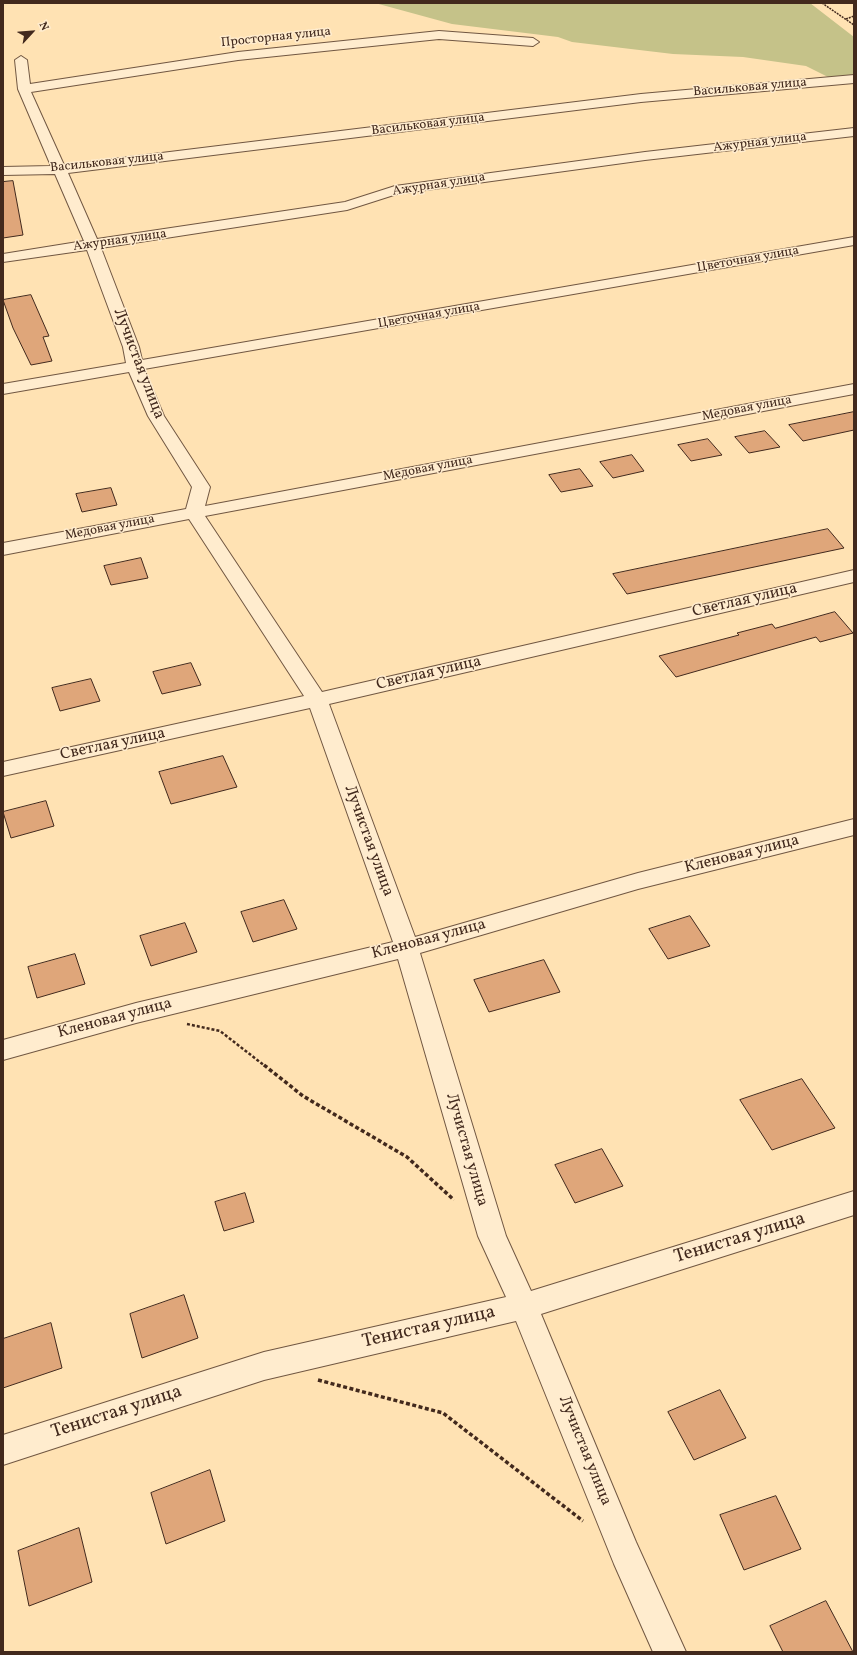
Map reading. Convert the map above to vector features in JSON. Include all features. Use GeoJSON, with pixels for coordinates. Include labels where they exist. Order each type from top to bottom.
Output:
{"type":"FeatureCollection","features":[{"type":"Feature","properties":{"kind":"street","name":"Просторная улица"},"geometry":{"type":"LineString","coordinates":[[24,89],[238,56],[439,35],[533,42]]}},
{"type":"Feature","properties":{"kind":"street","name":"Лучистая улица"},"geometry":{"type":"LineString","coordinates":[[21,60],[24,89],[92,246],[131,347],[135,367],[156,416],[201,487],[194,512],[317,700],[407,948],[492,1236],[524,1306],[625,1553],[670,1652]]}},
{"type":"Feature","properties":{"kind":"street","name":"Васильковая улица"},"geometry":{"type":"LineString","coordinates":[[3,171],[59,170],[641,98],[854,79]]}},
{"type":"Feature","properties":{"kind":"street","name":"Ажурная улица"},"geometry":{"type":"LineString","coordinates":[[3,258],[92,246],[347,206],[395,190],[645,156],[854,132]]}},
{"type":"Feature","properties":{"kind":"street","name":"Цветочная улица"},"geometry":{"type":"LineString","coordinates":[[3,389],[854,241]]}},
{"type":"Feature","properties":{"kind":"street","name":"Медовая улица"},"geometry":{"type":"LineString","coordinates":[[3,549],[854,389]]}},
{"type":"Feature","properties":{"kind":"street","name":"Светлая улица"},"geometry":{"type":"LineString","coordinates":[[3,769],[317,700],[854,576]]}},
{"type":"Feature","properties":{"kind":"street","name":"Кленовая улица"},"geometry":{"type":"LineString","coordinates":[[3,1050],[136,1013],[407,948],[638,881],[854,827]]}},
{"type":"Feature","properties":{"kind":"street","name":"Тенистая улица"},"geometry":{"type":"LineString","coordinates":[[3,1450],[264,1366],[524,1306],[854,1203]]}},
{"type":"Feature","properties":{"kind":"path"},"geometry":{"type":"LineString","coordinates":[[822,3],[854,25]]}},
{"type":"Feature","properties":{"kind":"path"},"geometry":{"type":"LineString","coordinates":[[846,19],[854,16]]}},
{"type":"Feature","properties":{"kind":"path"},"geometry":{"type":"LineString","coordinates":[[182,1023],[220,1032],[303,1096],[407,1157],[458,1204]]}},
{"type":"Feature","properties":{"kind":"path"},"geometry":{"type":"LineString","coordinates":[[316,1380],[443,1413],[588,1524]]}},
{"type":"Feature","properties":{"kind":"shaded area"},"geometry":{"type":"Polygon","coordinates":[[[375,3],[810,3],[854,37],[854,76],[828,77],[806,66],[743,57],[673,54],[572,42],[558,37],[452,24],[375,3]]]}},
{"type":"Feature","properties":{"kind":"building"},"geometry":{"type":"Polygon","coordinates":[[[13,181],[23,235],[3,238],[3,182],[13,181]]]}},
{"type":"Feature","properties":{"kind":"building"},"geometry":{"type":"Polygon","coordinates":[[[31,295],[49,336],[43,337],[52,361],[31,365],[13,328],[3,300],[31,295]]]}},
{"type":"Feature","properties":{"kind":"building"},"geometry":{"type":"Polygon","coordinates":[[[854,412],[854,430],[803,441],[789,425],[854,412]]]}},
{"type":"Feature","properties":{"kind":"building"},"geometry":{"type":"Polygon","coordinates":[[[765,431],[780,447],[749,453],[735,437],[765,431]]]}},
{"type":"Feature","properties":{"kind":"building"},"geometry":{"type":"Polygon","coordinates":[[[708,439],[722,455],[691,461],[678,445],[708,439]]]}},
{"type":"Feature","properties":{"kind":"building"},"geometry":{"type":"Polygon","coordinates":[[[632,455],[644,471],[613,478],[600,462],[632,455]]]}},
{"type":"Feature","properties":{"kind":"building"},"geometry":{"type":"Polygon","coordinates":[[[580,469],[593,486],[561,492],[549,475],[580,469]]]}},
{"type":"Feature","properties":{"kind":"building"},"geometry":{"type":"Polygon","coordinates":[[[111,488],[117,505],[82,512],[76,494],[111,488]]]}},
{"type":"Feature","properties":{"kind":"building"},"geometry":{"type":"Polygon","coordinates":[[[828,529],[844,548],[627,594],[613,574],[828,529]]]}},
{"type":"Feature","properties":{"kind":"building"},"geometry":{"type":"Polygon","coordinates":[[[141,558],[148,578],[111,585],[104,566],[141,558]]]}},
{"type":"Feature","properties":{"kind":"building"},"geometry":{"type":"Polygon","coordinates":[[[835,612],[853,633],[820,642],[816,637],[676,677],[659,656],[739,635],[737,633],[772,624],[775,628],[835,612]]]}},
{"type":"Feature","properties":{"kind":"building"},"geometry":{"type":"Polygon","coordinates":[[[191,663],[201,685],[162,694],[153,672],[191,663]]]}},
{"type":"Feature","properties":{"kind":"building"},"geometry":{"type":"Polygon","coordinates":[[[91,679],[100,701],[60,711],[52,688],[91,679]]]}},
{"type":"Feature","properties":{"kind":"building"},"geometry":{"type":"Polygon","coordinates":[[[223,756],[237,787],[171,804],[159,772],[223,756]]]}},
{"type":"Feature","properties":{"kind":"building"},"geometry":{"type":"Polygon","coordinates":[[[46,801],[54,826],[11,838],[3,812],[46,801]]]}},
{"type":"Feature","properties":{"kind":"building"},"geometry":{"type":"Polygon","coordinates":[[[284,900],[297,929],[253,942],[241,912],[284,900]]]}},
{"type":"Feature","properties":{"kind":"building"},"geometry":{"type":"Polygon","coordinates":[[[690,916],[710,946],[668,959],[649,929],[690,916]]]}},
{"type":"Feature","properties":{"kind":"building"},"geometry":{"type":"Polygon","coordinates":[[[185,923],[197,952],[151,966],[140,936],[185,923]]]}},
{"type":"Feature","properties":{"kind":"building"},"geometry":{"type":"Polygon","coordinates":[[[75,954],[85,984],[37,998],[28,967],[75,954]]]}},
{"type":"Feature","properties":{"kind":"building"},"geometry":{"type":"Polygon","coordinates":[[[544,960],[560,992],[489,1012],[474,980],[544,960]]]}},
{"type":"Feature","properties":{"kind":"building"},"geometry":{"type":"Polygon","coordinates":[[[802,1079],[835,1128],[772,1150],[740,1100],[802,1079]]]}},
{"type":"Feature","properties":{"kind":"building"},"geometry":{"type":"Polygon","coordinates":[[[602,1149],[623,1186],[575,1203],[555,1165],[602,1149]]]}},
{"type":"Feature","properties":{"kind":"building"},"geometry":{"type":"Polygon","coordinates":[[[245,1193],[254,1222],[224,1231],[215,1202],[245,1193]]]}},
{"type":"Feature","properties":{"kind":"building"},"geometry":{"type":"Polygon","coordinates":[[[184,1295],[198,1338],[142,1358],[130,1314],[184,1295]]]}},
{"type":"Feature","properties":{"kind":"building"},"geometry":{"type":"Polygon","coordinates":[[[51,1323],[62,1368],[3,1388],[3,1339],[51,1323]]]}},
{"type":"Feature","properties":{"kind":"building"},"geometry":{"type":"Polygon","coordinates":[[[720,1390],[746,1438],[694,1460],[668,1412],[720,1390]]]}},
{"type":"Feature","properties":{"kind":"building"},"geometry":{"type":"Polygon","coordinates":[[[210,1470],[225,1521],[166,1544],[151,1493],[210,1470]]]}},
{"type":"Feature","properties":{"kind":"building"},"geometry":{"type":"Polygon","coordinates":[[[776,1496],[801,1549],[744,1570],[720,1515],[776,1496]]]}},
{"type":"Feature","properties":{"kind":"building"},"geometry":{"type":"Polygon","coordinates":[[[79,1528],[92,1582],[29,1606],[18,1551],[79,1528]]]}},
{"type":"Feature","properties":{"kind":"building"},"geometry":{"type":"Polygon","coordinates":[[[826,1601],[853,1652],[783,1652],[770,1626],[826,1601]]]}}]}
